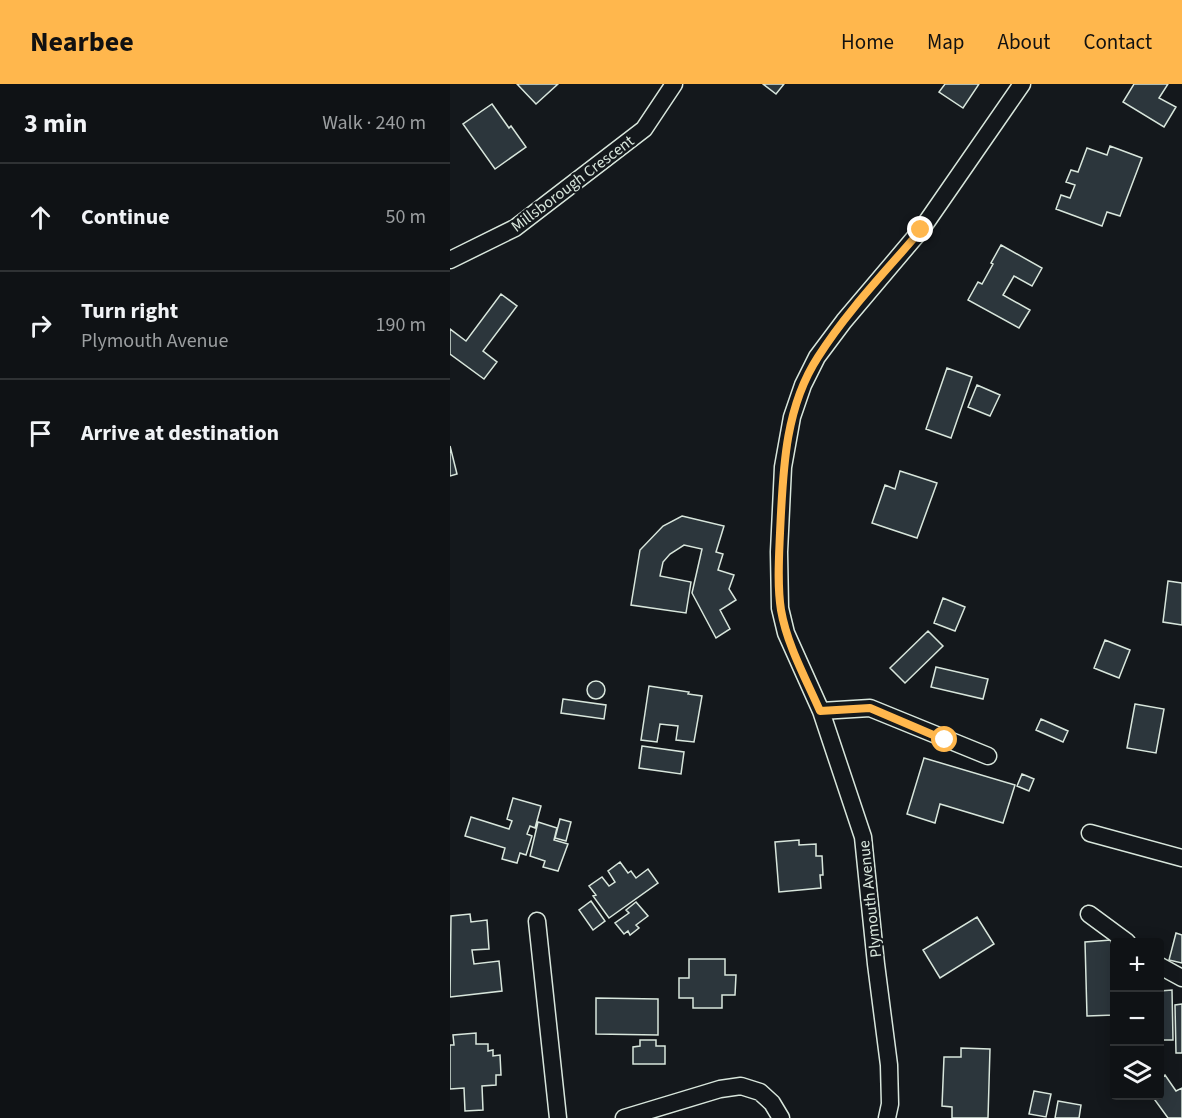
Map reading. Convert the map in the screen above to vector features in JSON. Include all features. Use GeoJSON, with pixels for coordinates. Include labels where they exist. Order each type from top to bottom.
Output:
{"type":"FeatureCollection","features":[{"type":"Feature","properties":{"kind":"street","name":"Millsborough Crescent"},"geometry":{"type":"LineString","coordinates":[[450,261],[515,228],[644,129],[674,84]]}},
{"type":"Feature","properties":{"kind":"street","name":"Plymouth Avenue"},"geometry":{"type":"LineString","coordinates":[[887,1118],[890,1104],[889,1065],[863,837],[820,711],[786,633],[780,608],[779,552],[783,467],[792,417],[817,357],[844,321],[921,230],[1022,84]]}},
{"type":"Feature","properties":{"kind":"street"},"geometry":{"type":"LineString","coordinates":[[820,711],[870,708],[988,756]]}},
{"type":"Feature","properties":{"kind":"street"},"geometry":{"type":"LineString","coordinates":[[1090,833],[1182,858]]}},
{"type":"Feature","properties":{"kind":"street"},"geometry":{"type":"LineString","coordinates":[[1089,914],[1122,938]]}},
{"type":"Feature","properties":{"kind":"street"},"geometry":{"type":"LineString","coordinates":[[537,921],[558,1118]]}},
{"type":"Feature","properties":{"kind":"street"},"geometry":{"type":"LineString","coordinates":[[1164,968],[1182,978]]}},
{"type":"Feature","properties":{"kind":"street"},"geometry":{"type":"LineString","coordinates":[[624,1118],[720,1089],[741,1086],[760,1092],[772,1103],[781,1118]]}},
{"type":"Feature","properties":{"kind":"building"},"geometry":{"type":"Polygon","coordinates":[[[517,84],[558,84],[536,104],[517,84]]]}},
{"type":"Feature","properties":{"kind":"building"},"geometry":{"type":"Polygon","coordinates":[[[763,84],[784,84],[776,94],[763,84]]]}},
{"type":"Feature","properties":{"kind":"building"},"geometry":{"type":"Polygon","coordinates":[[[945,84],[979,84],[963,108],[939,92],[945,84]]]}},
{"type":"Feature","properties":{"kind":"building"},"geometry":{"type":"Polygon","coordinates":[[[1134,84],[1168,84],[1159,98],[1176,107],[1164,127],[1123,102],[1134,84]]]}},
{"type":"Feature","properties":{"kind":"building"},"geometry":{"type":"Polygon","coordinates":[[[492,104],[526,147],[495,169],[463,124],[492,104]]]}},
{"type":"Feature","properties":{"kind":"building"},"geometry":{"type":"Polygon","coordinates":[[[1110,146],[1142,158],[1120,216],[1107,212],[1102,226],[1056,209],[1061,195],[1070,198],[1075,185],[1066,182],[1071,170],[1078,172],[1087,148],[1107,155],[1110,146]]]}},
{"type":"Feature","properties":{"kind":"building"},"geometry":{"type":"Polygon","coordinates":[[[1001,245],[1042,268],[1032,286],[1014,276],[1003,295],[1030,310],[1019,328],[968,300],[978,282],[982,284],[1001,245]]]}},
{"type":"Feature","properties":{"kind":"building"},"geometry":{"type":"Polygon","coordinates":[[[501,294],[517,306],[483,351],[497,362],[484,379],[450,354],[450,329],[466,341],[501,294]]]}},
{"type":"Feature","properties":{"kind":"building"},"geometry":{"type":"Polygon","coordinates":[[[947,368],[972,377],[951,438],[926,429],[947,368]]]}},
{"type":"Feature","properties":{"kind":"building"},"geometry":{"type":"Polygon","coordinates":[[[977,385],[1000,395],[990,416],[968,407],[977,385]]]}},
{"type":"Feature","properties":{"kind":"building"},"geometry":{"type":"Polygon","coordinates":[[[450,446],[457,474],[450,476],[450,446]]]}},
{"type":"Feature","properties":{"kind":"building"},"geometry":{"type":"Polygon","coordinates":[[[900,471],[937,483],[917,538],[872,523],[885,485],[895,489],[900,471]]]}},
{"type":"Feature","properties":{"kind":"building"},"geometry":{"type":"Polygon","coordinates":[[[682,516],[724,526],[716,552],[723,554],[718,570],[734,575],[729,589],[736,600],[720,610],[730,629],[716,638],[692,593],[702,549],[684,545],[670,554],[663,562],[660,576],[691,582],[686,613],[631,605],[640,550],[663,526],[682,516]]]}},
{"type":"Feature","properties":{"kind":"building"},"geometry":{"type":"Polygon","coordinates":[[[1168,581],[1182,583],[1182,625],[1163,622],[1168,581]]]}},
{"type":"Feature","properties":{"kind":"building"},"geometry":{"type":"Polygon","coordinates":[[[943,598],[965,607],[955,631],[934,623],[943,598]]]}},
{"type":"Feature","properties":{"kind":"building"},"geometry":{"type":"Polygon","coordinates":[[[928,631],[943,646],[905,683],[890,668],[928,631]]]}},
{"type":"Feature","properties":{"kind":"building"},"geometry":{"type":"Polygon","coordinates":[[[1105,640],[1130,650],[1119,678],[1094,668],[1105,640]]]}},
{"type":"Feature","properties":{"kind":"building"},"geometry":{"type":"Polygon","coordinates":[[[936,667],[988,679],[983,699],[931,687],[936,667]]]}},
{"type":"Feature","properties":{"kind":"building"},"geometry":{"type":"Polygon","coordinates":[[[596,681],[602,684],[605,690],[602,696],[596,699],[590,696],[587,690],[590,684],[596,681]]]}},
{"type":"Feature","properties":{"kind":"building"},"geometry":{"type":"Polygon","coordinates":[[[649,686],[702,696],[694,742],[676,740],[678,726],[660,724],[657,742],[641,740],[649,686]]]}},
{"type":"Feature","properties":{"kind":"building"},"geometry":{"type":"Polygon","coordinates":[[[563,699],[606,705],[604,719],[561,713],[563,699]]]}},
{"type":"Feature","properties":{"kind":"building"},"geometry":{"type":"Polygon","coordinates":[[[1135,704],[1164,709],[1156,753],[1127,748],[1135,704]]]}},
{"type":"Feature","properties":{"kind":"building"},"geometry":{"type":"Polygon","coordinates":[[[1041,719],[1068,731],[1063,742],[1036,730],[1041,719]]]}},
{"type":"Feature","properties":{"kind":"building"},"geometry":{"type":"Polygon","coordinates":[[[642,746],[684,752],[681,774],[639,768],[642,746]]]}},
{"type":"Feature","properties":{"kind":"building"},"geometry":{"type":"Polygon","coordinates":[[[924,758],[1015,785],[1003,823],[940,804],[935,823],[907,814],[924,758]]]}},
{"type":"Feature","properties":{"kind":"building"},"geometry":{"type":"Polygon","coordinates":[[[1022,774],[1034,779],[1029,791],[1017,786],[1022,774]]]}},
{"type":"Feature","properties":{"kind":"building"},"geometry":{"type":"Polygon","coordinates":[[[513,798],[541,806],[535,828],[530,826],[527,834],[532,836],[526,855],[520,853],[517,863],[502,859],[505,848],[465,836],[471,817],[509,829],[512,821],[507,819],[513,798]]]}},
{"type":"Feature","properties":{"kind":"building"},"geometry":{"type":"Polygon","coordinates":[[[560,819],[571,822],[566,841],[555,838],[560,819]]]}},
{"type":"Feature","properties":{"kind":"building"},"geometry":{"type":"Polygon","coordinates":[[[538,822],[557,828],[554,840],[568,844],[558,871],[543,867],[545,861],[530,856],[538,822]]]}},
{"type":"Feature","properties":{"kind":"building"},"geometry":{"type":"Polygon","coordinates":[[[799,840],[799,845],[816,844],[816,856],[822,856],[821,888],[779,892],[775,842],[799,840]]]}},
{"type":"Feature","properties":{"kind":"building"},"geometry":{"type":"Polygon","coordinates":[[[620,862],[628,873],[631,871],[636,878],[648,869],[658,883],[609,918],[593,896],[596,895],[589,886],[602,877],[609,886],[615,882],[608,871],[620,862]]]}},
{"type":"Feature","properties":{"kind":"building"},"geometry":{"type":"Polygon","coordinates":[[[591,901],[605,921],[593,930],[579,910],[591,901]]]}},
{"type":"Feature","properties":{"kind":"building"},"geometry":{"type":"Polygon","coordinates":[[[636,902],[648,916],[636,925],[639,928],[630,935],[628,931],[624,934],[615,923],[629,913],[626,910],[636,902]]]}},
{"type":"Feature","properties":{"kind":"building"},"geometry":{"type":"Polygon","coordinates":[[[470,914],[471,922],[487,920],[489,949],[472,950],[474,964],[499,961],[502,991],[450,997],[451,916],[470,914]]]}},
{"type":"Feature","properties":{"kind":"building"},"geometry":{"type":"Polygon","coordinates":[[[977,917],[994,944],[940,978],[923,950],[977,917]]]}},
{"type":"Feature","properties":{"kind":"building"},"geometry":{"type":"Polygon","coordinates":[[[1176,933],[1182,935],[1182,963],[1169,960],[1176,933]]]}},
{"type":"Feature","properties":{"kind":"building"},"geometry":{"type":"Polygon","coordinates":[[[1110,940],[1110,1015],[1087,1016],[1085,942],[1110,940]]]}},
{"type":"Feature","properties":{"kind":"building"},"geometry":{"type":"Polygon","coordinates":[[[689,959],[725,959],[725,975],[736,975],[735,995],[722,995],[722,1008],[693,1008],[693,998],[679,998],[679,978],[689,978],[689,959]]]}},
{"type":"Feature","properties":{"kind":"building"},"geometry":{"type":"Polygon","coordinates":[[[1172,990],[1173,1040],[1164,1040],[1164,991],[1172,990]]]}},
{"type":"Feature","properties":{"kind":"building"},"geometry":{"type":"Polygon","coordinates":[[[596,998],[658,999],[658,1035],[596,1034],[596,998]]]}},
{"type":"Feature","properties":{"kind":"building"},"geometry":{"type":"Polygon","coordinates":[[[1182,1004],[1182,1053],[1176,1053],[1175,1005],[1182,1004]]]}},
{"type":"Feature","properties":{"kind":"building"},"geometry":{"type":"Polygon","coordinates":[[[476,1033],[476,1044],[488,1044],[488,1051],[493,1050],[493,1056],[500,1055],[501,1075],[496,1075],[496,1085],[482,1086],[483,1110],[465,1111],[464,1088],[450,1089],[450,1045],[454,1045],[453,1035],[476,1033]]]}},
{"type":"Feature","properties":{"kind":"building"},"geometry":{"type":"Polygon","coordinates":[[[640,1040],[656,1040],[656,1046],[665,1046],[665,1064],[633,1064],[633,1047],[640,1046],[640,1040]]]}},
{"type":"Feature","properties":{"kind":"building"},"geometry":{"type":"Polygon","coordinates":[[[961,1048],[990,1049],[988,1118],[952,1118],[952,1107],[942,1106],[944,1057],[961,1057],[961,1048]]]}},
{"type":"Feature","properties":{"kind":"building"},"geometry":{"type":"Polygon","coordinates":[[[1164,1076],[1176,1091],[1182,1088],[1182,1118],[1168,1118],[1155,1100],[1164,1100],[1164,1076]]]}},
{"type":"Feature","properties":{"kind":"building"},"geometry":{"type":"Polygon","coordinates":[[[1034,1091],[1051,1094],[1046,1117],[1029,1114],[1034,1091]]]}},
{"type":"Feature","properties":{"kind":"building"},"geometry":{"type":"Polygon","coordinates":[[[1058,1101],[1081,1105],[1079,1118],[1055,1118],[1058,1101]]]}},
{"type":"Feature","properties":{"kind":"route"},"geometry":{"type":"LineString","coordinates":[[921,230],[844,321],[817,357],[803,385],[792,417],[783,467],[779,552],[780,608],[786,633],[820,711],[870,708],[945,740]]}}]}
